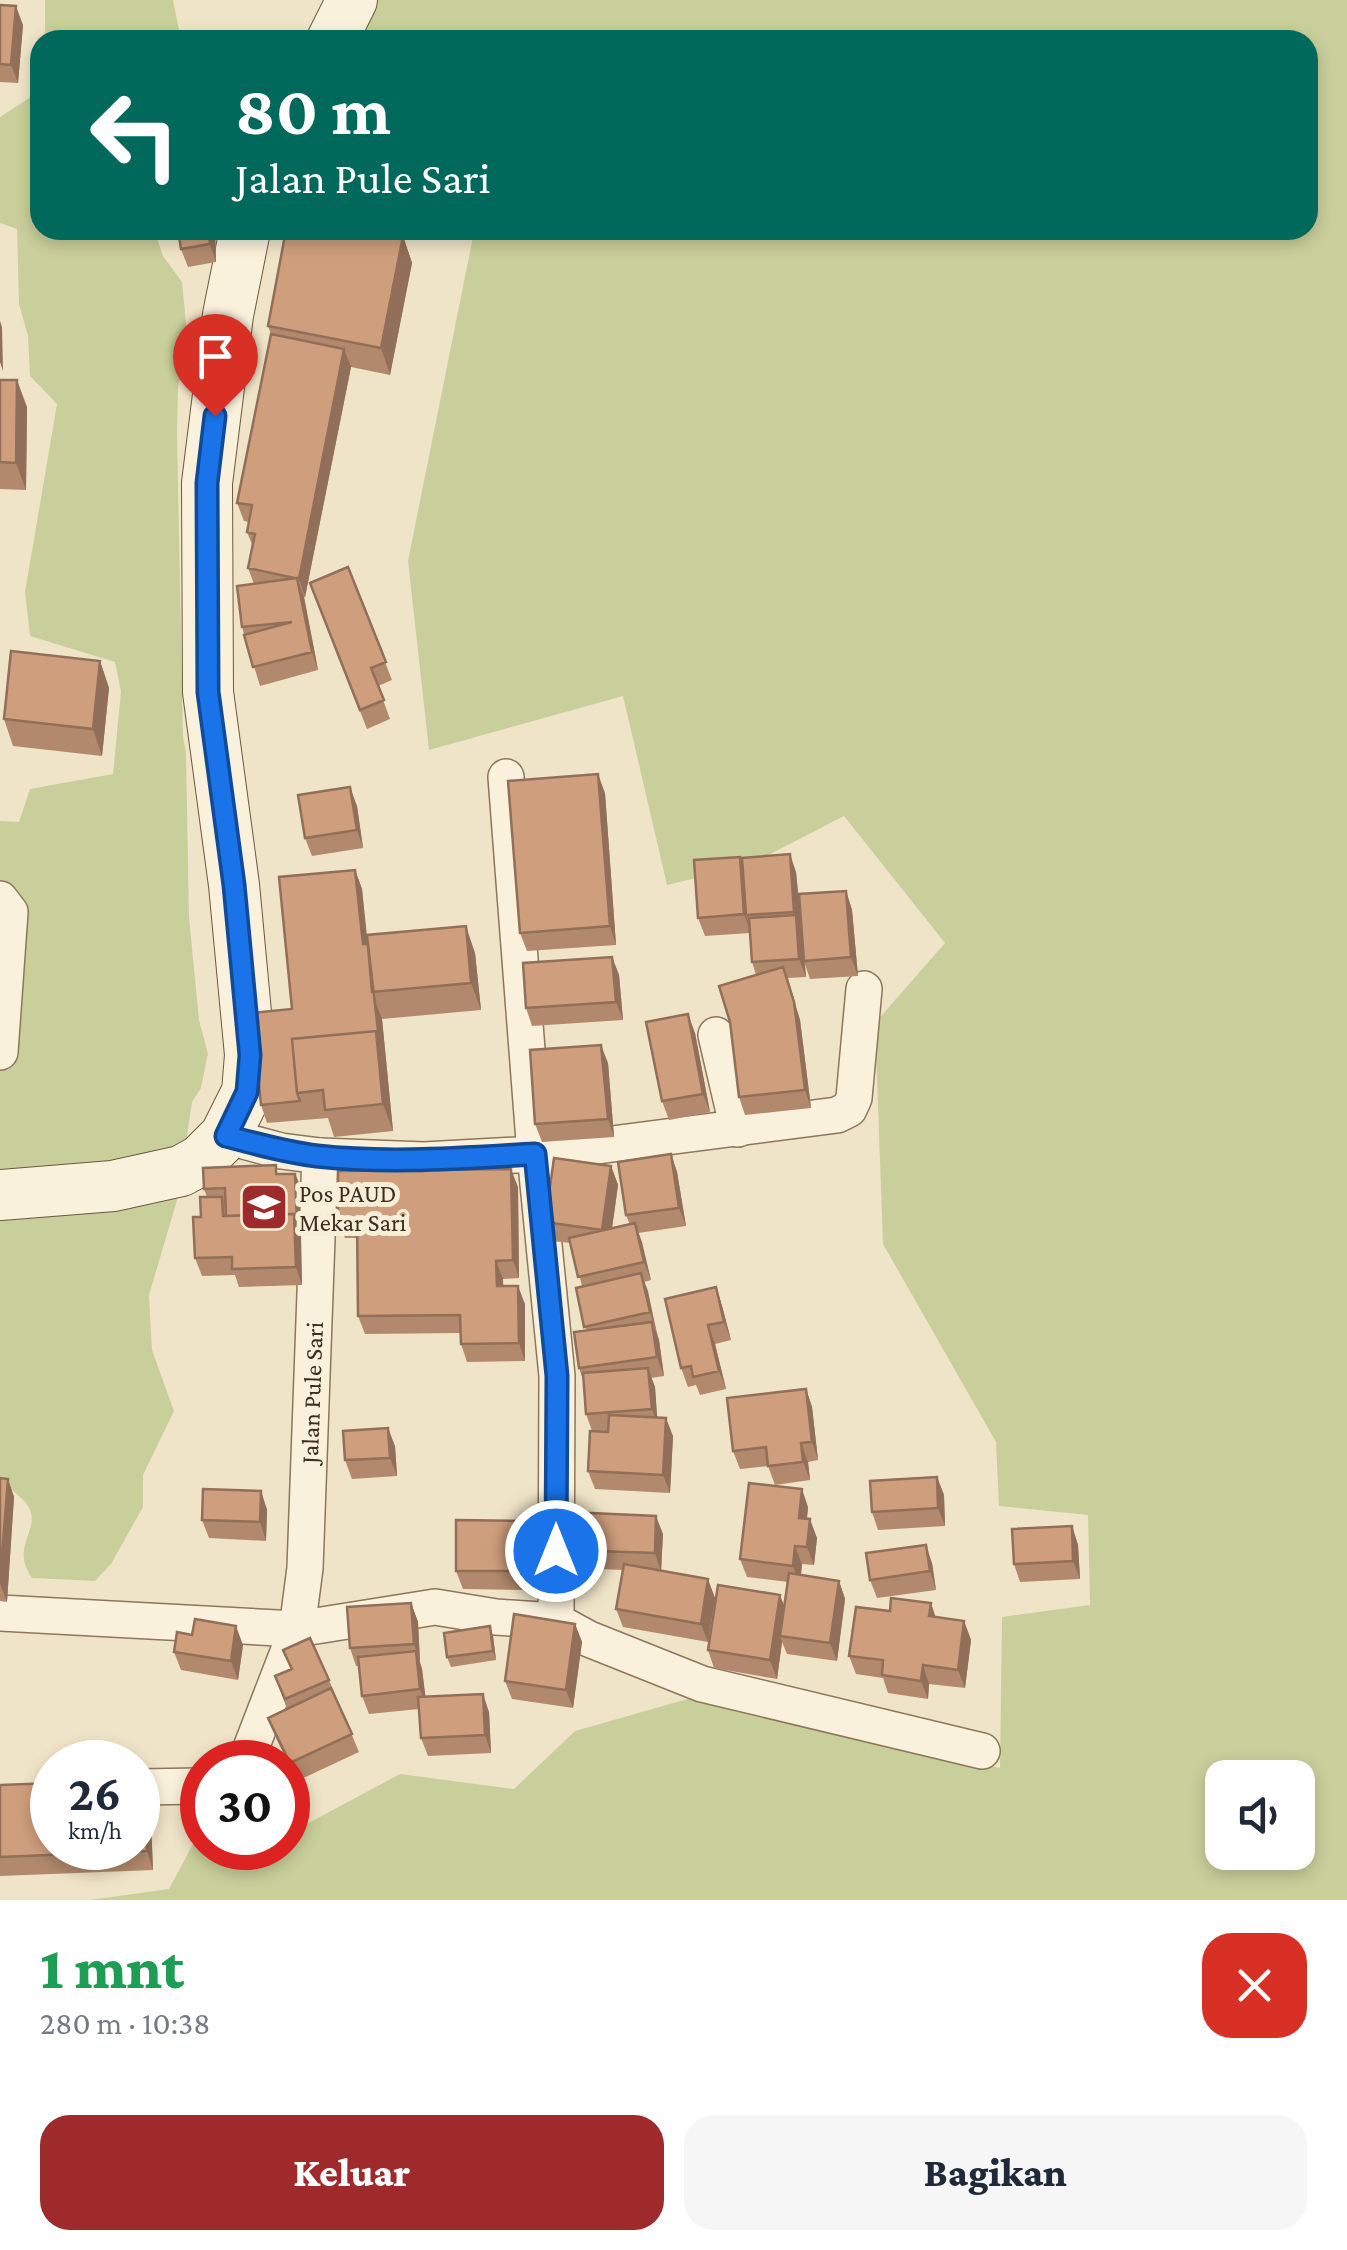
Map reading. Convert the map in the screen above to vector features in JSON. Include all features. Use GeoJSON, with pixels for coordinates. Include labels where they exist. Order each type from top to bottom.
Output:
{"type":"FeatureCollection","features":[{"type":"Feature","properties":{"kind":"street"},"geometry":{"type":"LineString","coordinates":[[337,30],[352,0]]}},
{"type":"Feature","properties":{"kind":"street"},"geometry":{"type":"LineString","coordinates":[[0,1196],[146,1181],[182,1171],[201,1160],[226,1136],[247,1092],[250,1055],[234,885],[208,692],[207,483],[228,315],[243,240]]}},
{"type":"Feature","properties":{"kind":"street"},"geometry":{"type":"LineString","coordinates":[[506,778],[535,1154],[557,1376],[556,1621]]}},
{"type":"Feature","properties":{"kind":"street"},"geometry":{"type":"LineString","coordinates":[[0,899],[10,912],[0,1052]]}},
{"type":"Feature","properties":{"kind":"street"},"geometry":{"type":"LineString","coordinates":[[226,1136],[320,1156],[424,1160],[535,1154],[837,1115],[850,1109],[854,1098],[864,989]]}},
{"type":"Feature","properties":{"kind":"street"},"geometry":{"type":"LineString","coordinates":[[716,1036],[738,1129]]}},
{"type":"Feature","properties":{"kind":"street","name":"Jalan Pule Sari"},"geometry":{"type":"LineString","coordinates":[[254,1740],[296,1629],[305,1568],[320,1156]]}},
{"type":"Feature","properties":{"kind":"street"},"geometry":{"type":"LineString","coordinates":[[0,1613],[296,1629],[435,1607],[556,1621],[589,1639],[702,1684],[982,1751]]}},
{"type":"Feature","properties":{"kind":"green space"},"geometry":{"type":"Polygon","coordinates":[[[45,0],[173,0],[179,30],[45,30],[45,0]]]}},
{"type":"Feature","properties":{"kind":"green space"},"geometry":{"type":"Polygon","coordinates":[[[336,0],[1347,0],[1347,1900],[90,1900],[169,1889],[180,1868],[310,1870],[310,1822],[400,1774],[514,1789],[575,1731],[691,1698],[1000,1768],[1002,1617],[1090,1605],[1088,1515],[999,1506],[996,1442],[883,1244],[875,1023],[945,943],[844,816],[747,866],[667,885],[623,696],[429,750],[408,561],[472,240],[1318,240],[1318,30],[356,30],[336,0]]]}},
{"type":"Feature","properties":{"kind":"green space"},"geometry":{"type":"Polygon","coordinates":[[[30,98],[30,240],[157,240],[163,256],[182,282],[187,334],[178,388],[177,433],[183,737],[189,917],[199,1020],[208,1054],[201,1088],[192,1102],[178,1197],[149,1295],[152,1350],[174,1411],[143,1475],[143,1507],[111,1564],[95,1581],[32,1578],[24,1554],[32,1516],[29,1507],[0,1484],[0,821],[19,822],[30,789],[113,774],[121,691],[115,662],[30,636],[25,592],[57,404],[30,376],[28,336],[19,304],[17,229],[0,223],[0,117],[30,98]]]}},
{"type":"Feature","properties":{"kind":"building"},"geometry":{"type":"Polygon","coordinates":[[[0,5],[16,6],[11,65],[0,64],[0,5]]]}},
{"type":"Feature","properties":{"kind":"building"},"geometry":{"type":"Polygon","coordinates":[[[180,240],[210,240],[210,244],[181,249],[180,240]]]}},
{"type":"Feature","properties":{"kind":"building"},"geometry":{"type":"Polygon","coordinates":[[[284,240],[402,240],[381,348],[268,326],[284,240]]]}},
{"type":"Feature","properties":{"kind":"building"},"geometry":{"type":"Polygon","coordinates":[[[271,334],[344,349],[299,579],[248,568],[255,534],[247,532],[252,505],[237,503],[271,334]]]}},
{"type":"Feature","properties":{"kind":"building"},"geometry":{"type":"Polygon","coordinates":[[[0,380],[17,380],[16,463],[0,462],[0,380]]]}},
{"type":"Feature","properties":{"kind":"building"},"geometry":{"type":"Polygon","coordinates":[[[348,567],[386,662],[371,668],[384,700],[360,710],[310,583],[348,567]]]}},
{"type":"Feature","properties":{"kind":"building"},"geometry":{"type":"Polygon","coordinates":[[[297,578],[312,652],[253,667],[244,635],[292,622],[242,627],[237,586],[297,578]]]}},
{"type":"Feature","properties":{"kind":"building"},"geometry":{"type":"Polygon","coordinates":[[[11,651],[100,661],[93,729],[4,719],[11,651]]]}},
{"type":"Feature","properties":{"kind":"building"},"geometry":{"type":"Polygon","coordinates":[[[598,774],[610,926],[520,933],[508,781],[598,774]]]}},
{"type":"Feature","properties":{"kind":"building"},"geometry":{"type":"Polygon","coordinates":[[[350,787],[357,830],[305,838],[298,795],[350,787]]]}},
{"type":"Feature","properties":{"kind":"building"},"geometry":{"type":"Polygon","coordinates":[[[790,854],[794,912],[746,915],[742,858],[790,854]]]}},
{"type":"Feature","properties":{"kind":"building"},"geometry":{"type":"Polygon","coordinates":[[[740,857],[744,914],[698,918],[694,860],[740,857]]]}},
{"type":"Feature","properties":{"kind":"building"},"geometry":{"type":"Polygon","coordinates":[[[355,870],[379,1039],[376,1031],[292,1039],[300,1101],[261,1105],[252,1013],[292,1009],[279,877],[355,870]]]}},
{"type":"Feature","properties":{"kind":"building"},"geometry":{"type":"Polygon","coordinates":[[[846,891],[851,957],[804,961],[799,894],[846,891]]]}},
{"type":"Feature","properties":{"kind":"building"},"geometry":{"type":"Polygon","coordinates":[[[796,915],[799,959],[752,962],[749,918],[796,915]]]}},
{"type":"Feature","properties":{"kind":"building"},"geometry":{"type":"Polygon","coordinates":[[[466,926],[471,983],[372,992],[367,935],[466,926]]]}},
{"type":"Feature","properties":{"kind":"building"},"geometry":{"type":"Polygon","coordinates":[[[612,957],[616,1002],[526,1008],[523,963],[612,957]]]}},
{"type":"Feature","properties":{"kind":"building"},"geometry":{"type":"Polygon","coordinates":[[[783,967],[794,1002],[805,1090],[739,1097],[730,1022],[719,986],[783,967]]]}},
{"type":"Feature","properties":{"kind":"building"},"geometry":{"type":"Polygon","coordinates":[[[688,1014],[703,1094],[662,1101],[646,1022],[688,1014]]]}},
{"type":"Feature","properties":{"kind":"building"},"geometry":{"type":"Polygon","coordinates":[[[376,1031],[383,1104],[325,1110],[323,1090],[297,1093],[292,1039],[376,1031]]]}},
{"type":"Feature","properties":{"kind":"building"},"geometry":{"type":"Polygon","coordinates":[[[601,1045],[608,1119],[535,1124],[530,1050],[601,1045]]]}},
{"type":"Feature","properties":{"kind":"building"},"geometry":{"type":"Polygon","coordinates":[[[671,1154],[679,1208],[626,1215],[618,1162],[671,1154]]]}},
{"type":"Feature","properties":{"kind":"building"},"geometry":{"type":"Polygon","coordinates":[[[554,1158],[611,1166],[602,1230],[545,1222],[554,1158]]]}},
{"type":"Feature","properties":{"kind":"building","name":"Pos PAUD Mekar Sari"},"geometry":{"type":"Polygon","coordinates":[[[276,1165],[276,1174],[295,1174],[297,1223],[294,1214],[226,1216],[225,1188],[204,1189],[203,1168],[276,1165]]]}},
{"type":"Feature","properties":{"kind":"building"},"geometry":{"type":"Polygon","coordinates":[[[511,1169],[513,1260],[496,1261],[497,1286],[518,1286],[519,1343],[461,1344],[460,1315],[358,1316],[357,1219],[338,1220],[338,1171],[511,1169]]]}},
{"type":"Feature","properties":{"kind":"building"},"geometry":{"type":"Polygon","coordinates":[[[200,1197],[222,1197],[223,1216],[294,1214],[296,1267],[232,1269],[232,1257],[195,1258],[193,1217],[201,1217],[200,1197]]]}},
{"type":"Feature","properties":{"kind":"building"},"geometry":{"type":"Polygon","coordinates":[[[635,1223],[644,1262],[578,1277],[569,1238],[635,1223]]]}},
{"type":"Feature","properties":{"kind":"building"},"geometry":{"type":"Polygon","coordinates":[[[641,1273],[650,1312],[584,1327],[576,1288],[641,1273]]]}},
{"type":"Feature","properties":{"kind":"building"},"geometry":{"type":"Polygon","coordinates":[[[716,1287],[724,1322],[708,1325],[719,1371],[693,1377],[691,1366],[681,1368],[665,1299],[716,1287]]]}},
{"type":"Feature","properties":{"kind":"building"},"geometry":{"type":"Polygon","coordinates":[[[652,1322],[657,1357],[579,1368],[574,1332],[652,1322]]]}},
{"type":"Feature","properties":{"kind":"building"},"geometry":{"type":"Polygon","coordinates":[[[648,1368],[652,1409],[586,1414],[583,1373],[648,1368]]]}},
{"type":"Feature","properties":{"kind":"building"},"geometry":{"type":"Polygon","coordinates":[[[806,1389],[812,1442],[801,1443],[803,1462],[768,1466],[766,1447],[733,1451],[727,1398],[806,1389]]]}},
{"type":"Feature","properties":{"kind":"building"},"geometry":{"type":"Polygon","coordinates":[[[609,1415],[666,1418],[663,1475],[588,1471],[590,1431],[608,1432],[609,1415]]]}},
{"type":"Feature","properties":{"kind":"building"},"geometry":{"type":"Polygon","coordinates":[[[388,1428],[390,1458],[345,1460],[343,1431],[388,1428]]]}},
{"type":"Feature","properties":{"kind":"building"},"geometry":{"type":"Polygon","coordinates":[[[937,1477],[938,1508],[872,1512],[870,1481],[937,1477]]]}},
{"type":"Feature","properties":{"kind":"building"},"geometry":{"type":"Polygon","coordinates":[[[0,1478],[8,1479],[0,1581],[0,1478]]]}},
{"type":"Feature","properties":{"kind":"building"},"geometry":{"type":"Polygon","coordinates":[[[749,1483],[802,1489],[799,1518],[810,1519],[807,1547],[795,1546],[793,1566],[740,1559],[749,1483]]]}},
{"type":"Feature","properties":{"kind":"building"},"geometry":{"type":"Polygon","coordinates":[[[203,1489],[261,1491],[260,1522],[202,1520],[203,1489]]]}},
{"type":"Feature","properties":{"kind":"building"},"geometry":{"type":"Polygon","coordinates":[[[569,1512],[656,1516],[655,1553],[568,1550],[569,1512]]]}},
{"type":"Feature","properties":{"kind":"building"},"geometry":{"type":"Polygon","coordinates":[[[456,1520],[525,1521],[524,1571],[456,1571],[456,1520]]]}},
{"type":"Feature","properties":{"kind":"building"},"geometry":{"type":"Polygon","coordinates":[[[1072,1526],[1073,1561],[1014,1564],[1012,1529],[1072,1526]]]}},
{"type":"Feature","properties":{"kind":"building"},"geometry":{"type":"Polygon","coordinates":[[[926,1545],[930,1571],[870,1580],[866,1553],[926,1545]]]}},
{"type":"Feature","properties":{"kind":"building"},"geometry":{"type":"Polygon","coordinates":[[[624,1564],[708,1579],[701,1624],[616,1609],[624,1564]]]}},
{"type":"Feature","properties":{"kind":"building"},"geometry":{"type":"Polygon","coordinates":[[[789,1573],[839,1581],[830,1643],[780,1636],[789,1573]]]}},
{"type":"Feature","properties":{"kind":"building"},"geometry":{"type":"Polygon","coordinates":[[[718,1585],[780,1595],[770,1660],[708,1650],[718,1585]]]}},
{"type":"Feature","properties":{"kind":"building"},"geometry":{"type":"Polygon","coordinates":[[[891,1598],[931,1603],[929,1616],[964,1621],[958,1670],[923,1665],[921,1681],[882,1675],[883,1660],[849,1656],[856,1607],[890,1611],[891,1598]]]}},
{"type":"Feature","properties":{"kind":"building"},"geometry":{"type":"Polygon","coordinates":[[[411,1603],[414,1644],[350,1648],[347,1607],[411,1603]]]}},
{"type":"Feature","properties":{"kind":"building"},"geometry":{"type":"Polygon","coordinates":[[[514,1614],[575,1624],[566,1690],[505,1681],[514,1614]]]}},
{"type":"Feature","properties":{"kind":"building"},"geometry":{"type":"Polygon","coordinates":[[[195,1619],[236,1626],[231,1661],[174,1652],[177,1632],[192,1635],[195,1619]]]}},
{"type":"Feature","properties":{"kind":"building"},"geometry":{"type":"Polygon","coordinates":[[[490,1626],[493,1651],[447,1657],[444,1633],[490,1626]]]}},
{"type":"Feature","properties":{"kind":"building"},"geometry":{"type":"Polygon","coordinates":[[[310,1638],[329,1680],[285,1699],[275,1676],[292,1669],[283,1650],[310,1638]]]}},
{"type":"Feature","properties":{"kind":"building"},"geometry":{"type":"Polygon","coordinates":[[[416,1651],[420,1689],[362,1696],[358,1657],[416,1651]]]}},
{"type":"Feature","properties":{"kind":"building"},"geometry":{"type":"Polygon","coordinates":[[[331,1688],[352,1734],[310,1754],[310,1740],[279,1740],[268,1718],[331,1688]]]}},
{"type":"Feature","properties":{"kind":"building"},"geometry":{"type":"Polygon","coordinates":[[[483,1694],[485,1735],[421,1738],[418,1697],[483,1694]]]}},
{"type":"Feature","properties":{"kind":"building"},"geometry":{"type":"Polygon","coordinates":[[[30,1784],[30,1856],[0,1857],[0,1785],[30,1784]]]}},
{"type":"Feature","properties":{"kind":"place","name":"Pos PAUD Mekar Sari"},"geometry":{"type":"Point","coordinates":[264,1207]}},
{"type":"Feature","properties":{"kind":"route"},"geometry":{"type":"LineString","coordinates":[[215,416],[207,483],[208,692],[234,885],[250,1055],[247,1092],[226,1136],[320,1156],[424,1160],[535,1154],[557,1376],[556,1551]]}}]}
